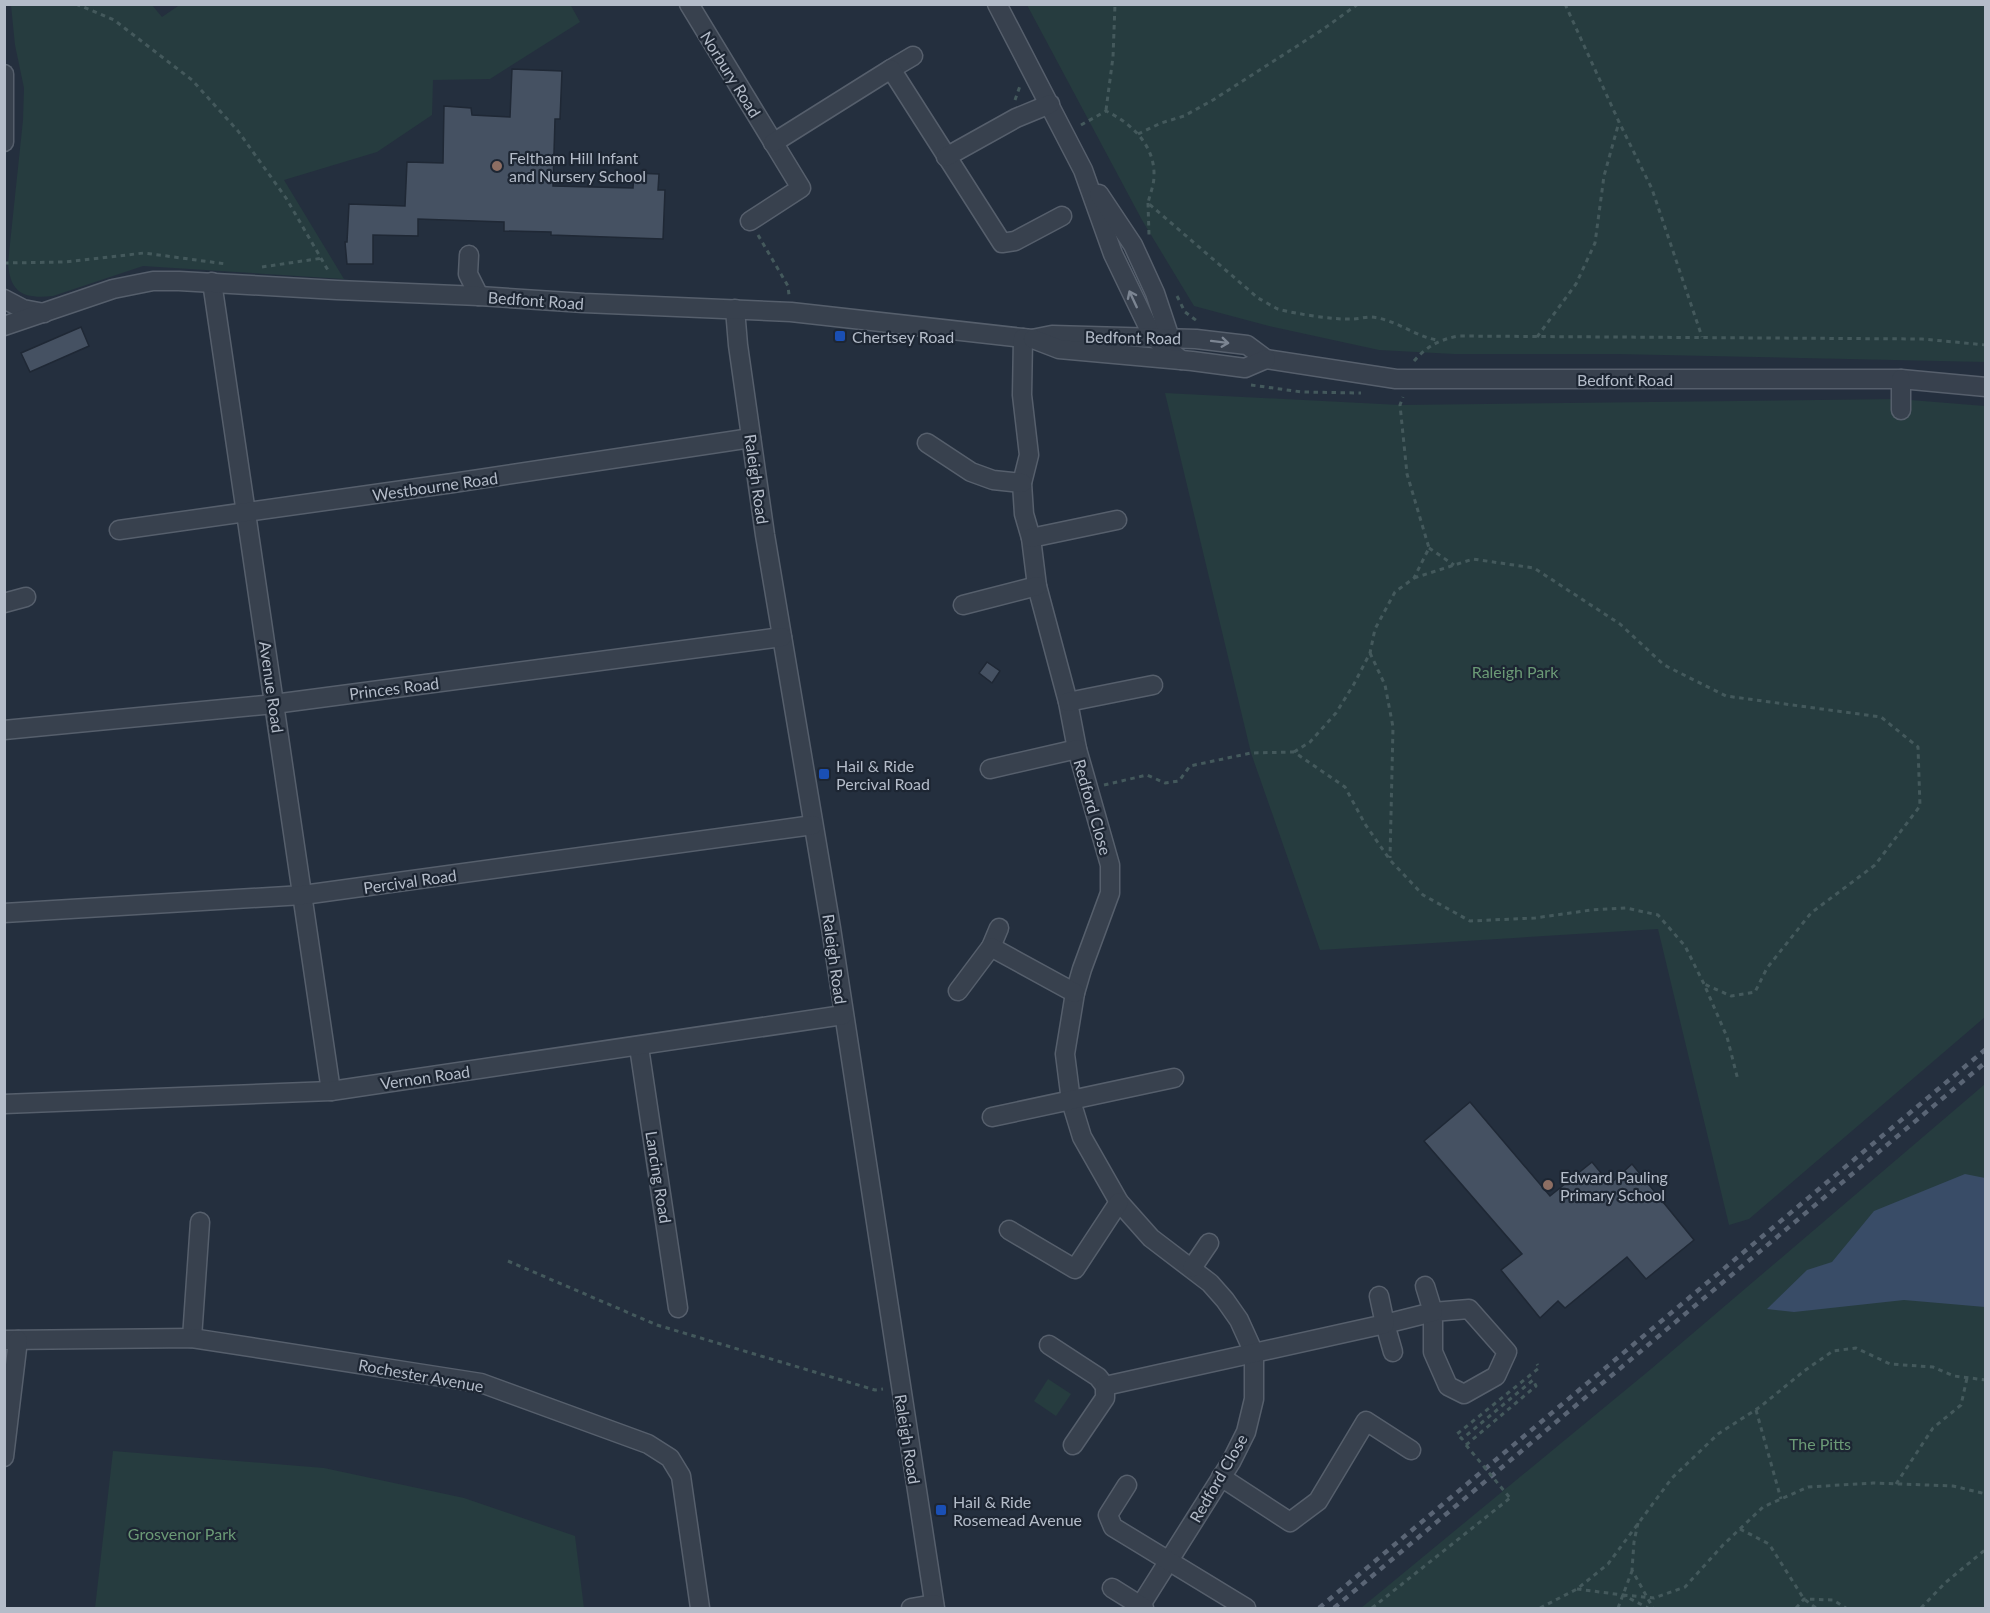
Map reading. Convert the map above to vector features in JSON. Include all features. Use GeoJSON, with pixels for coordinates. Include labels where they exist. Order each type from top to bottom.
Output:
{"type":"FeatureCollection","features":[{"type":"Feature","properties":{"kind":"street","name":"Norbury Road"},"geometry":{"type":"LineString","coordinates":[[689,4],[801,188],[750,221]]}},
{"type":"Feature","properties":{"kind":"street"},"geometry":{"type":"LineString","coordinates":[[997,4],[1083,170],[1133,245],[1155,293],[1158,345]]}},
{"type":"Feature","properties":{"kind":"street"},"geometry":{"type":"LineString","coordinates":[[774,143],[913,56]]}},
{"type":"Feature","properties":{"kind":"street"},"geometry":{"type":"LineString","coordinates":[[891,69],[1002,243],[1015,241],[1062,216]]}},
{"type":"Feature","properties":{"kind":"street"},"geometry":{"type":"LineString","coordinates":[[4,74],[4,142]]}},
{"type":"Feature","properties":{"kind":"street"},"geometry":{"type":"LineString","coordinates":[[946,157],[1016,118],[1050,104]]}},
{"type":"Feature","properties":{"kind":"street"},"geometry":{"type":"LineString","coordinates":[[469,255],[468,273],[479,296]]}},
{"type":"Feature","properties":{"kind":"street","name":"Bedfont Road"},"geometry":{"type":"LineString","coordinates":[[4,326],[114,289],[138,284],[179,281],[212,282],[791,312],[1027,339],[1053,335],[1158,345],[1196,339],[1246,345],[1266,359],[1396,379],[1901,379],[1986,387]]}},
{"type":"Feature","properties":{"kind":"street","name":"Avenue Road"},"geometry":{"type":"LineString","coordinates":[[212,282],[331,1091]]}},
{"type":"Feature","properties":{"kind":"street"},"geometry":{"type":"LineString","coordinates":[[4,299],[23,309],[44,314]]}},
{"type":"Feature","properties":{"kind":"street","name":"Raleigh Road"},"geometry":{"type":"LineString","coordinates":[[735,309],[751,438],[831,928],[934,1606]]}},
{"type":"Feature","properties":{"kind":"street","name":"Redford Close"},"geometry":{"type":"LineString","coordinates":[[1027,339],[1022,395],[1029,455],[1022,483],[1024,514],[1031,538],[1037,586],[1068,702],[1077,749],[1110,865],[1115,898],[1082,969],[1075,993],[1065,1054],[1071,1101],[1082,1137],[1119,1202],[1151,1238],[1210,1283],[1239,1320],[1254,1353],[1254,1399],[1246,1432],[1141,1608]]}},
{"type":"Feature","properties":{"kind":"street","name":"Bedfont Road"},"geometry":{"type":"LineString","coordinates":[[1158,345],[1181,360],[1245,368],[1266,359]]}},
{"type":"Feature","properties":{"kind":"street"},"geometry":{"type":"LineString","coordinates":[[1901,379],[1901,410]]}},
{"type":"Feature","properties":{"kind":"street","name":"Westbourne Road"},"geometry":{"type":"LineString","coordinates":[[119,530],[751,438]]}},
{"type":"Feature","properties":{"kind":"street"},"geometry":{"type":"LineString","coordinates":[[927,442],[971,472],[993,480],[1022,483]]}},
{"type":"Feature","properties":{"kind":"street"},"geometry":{"type":"LineString","coordinates":[[1031,538],[1117,520]]}},
{"type":"Feature","properties":{"kind":"street"},"geometry":{"type":"LineString","coordinates":[[963,604],[1037,586]]}},
{"type":"Feature","properties":{"kind":"street"},"geometry":{"type":"LineString","coordinates":[[4,603],[26,597]]}},
{"type":"Feature","properties":{"kind":"street","name":"Princes Road"},"geometry":{"type":"LineString","coordinates":[[4,730],[274,704],[782,637]]}},
{"type":"Feature","properties":{"kind":"street"},"geometry":{"type":"LineString","coordinates":[[1068,702],[1153,685]]}},
{"type":"Feature","properties":{"kind":"street"},"geometry":{"type":"LineString","coordinates":[[990,769],[1077,749]]}},
{"type":"Feature","properties":{"kind":"street","name":"Percival Road"},"geometry":{"type":"LineString","coordinates":[[4,914],[303,895],[813,825]]}},
{"type":"Feature","properties":{"kind":"street"},"geometry":{"type":"LineString","coordinates":[[958,991],[991,947],[999,928]]}},
{"type":"Feature","properties":{"kind":"street"},"geometry":{"type":"LineString","coordinates":[[991,947],[1075,993]]}},
{"type":"Feature","properties":{"kind":"street","name":"Vernon Road"},"geometry":{"type":"LineString","coordinates":[[4,1104],[331,1091],[843,1015]]}},
{"type":"Feature","properties":{"kind":"street","name":"Lancing Road"},"geometry":{"type":"LineString","coordinates":[[639,1047],[678,1308]]}},
{"type":"Feature","properties":{"kind":"street"},"geometry":{"type":"LineString","coordinates":[[992,1117],[1174,1078]]}},
{"type":"Feature","properties":{"kind":"street"},"geometry":{"type":"LineString","coordinates":[[1009,1230],[1075,1269],[1119,1202]]}},
{"type":"Feature","properties":{"kind":"street"},"geometry":{"type":"LineString","coordinates":[[192,1338],[200,1222]]}},
{"type":"Feature","properties":{"kind":"street"},"geometry":{"type":"LineString","coordinates":[[1192,1268],[1209,1243]]}},
{"type":"Feature","properties":{"kind":"street"},"geometry":{"type":"LineString","coordinates":[[1105,1386],[1433,1312],[1469,1309],[1507,1353],[1496,1377],[1464,1394],[1448,1386],[1433,1352],[1433,1312],[1425,1286]]}},
{"type":"Feature","properties":{"kind":"street"},"geometry":{"type":"LineString","coordinates":[[1379,1296],[1393,1352]]}},
{"type":"Feature","properties":{"kind":"street","name":"Rochester Avenue"},"geometry":{"type":"LineString","coordinates":[[11,1340],[192,1338],[481,1383],[648,1444],[670,1458],[681,1476],[700,1608]]}},
{"type":"Feature","properties":{"kind":"street"},"geometry":{"type":"LineString","coordinates":[[4,1457],[11,1340]]}},
{"type":"Feature","properties":{"kind":"street"},"geometry":{"type":"LineString","coordinates":[[1049,1345],[1098,1377],[1105,1386],[1105,1398],[1073,1445]]}},
{"type":"Feature","properties":{"kind":"street"},"geometry":{"type":"LineString","coordinates":[[1221,1477],[1290,1522],[1318,1501],[1366,1421],[1411,1450]]}},
{"type":"Feature","properties":{"kind":"street"},"geometry":{"type":"LineString","coordinates":[[1127,1485],[1108,1515],[1113,1527],[1246,1608]]}},
{"type":"Feature","properties":{"kind":"street"},"geometry":{"type":"LineString","coordinates":[[1112,1588],[1141,1608]]}},
{"type":"Feature","properties":{"kind":"street"},"geometry":{"type":"LineString","coordinates":[[911,1608],[934,1606]]}},
{"type":"Feature","properties":{"kind":"path"},"geometry":{"type":"LineString","coordinates":[[76,4],[114,20],[192,80],[238,131],[286,198],[323,258],[338,290]]}},
{"type":"Feature","properties":{"kind":"path"},"geometry":{"type":"LineString","coordinates":[[1106,111],[1113,57],[1114,10],[1112,4]]}},
{"type":"Feature","properties":{"kind":"path"},"geometry":{"type":"LineString","coordinates":[[1138,134],[1161,123],[1184,116],[1213,100],[1322,30],[1358,4]]}},
{"type":"Feature","properties":{"kind":"path"},"geometry":{"type":"LineString","coordinates":[[1565,4],[1619,122],[1653,189],[1702,337]]}},
{"type":"Feature","properties":{"kind":"path"},"geometry":{"type":"LineString","coordinates":[[1106,111],[1118,117],[1138,134],[1147,146],[1153,161],[1155,178],[1148,203],[1150,241]]}},
{"type":"Feature","properties":{"kind":"path"},"geometry":{"type":"LineString","coordinates":[[1078,127],[1106,111]]}},
{"type":"Feature","properties":{"kind":"path"},"geometry":{"type":"LineString","coordinates":[[1537,337],[1576,284],[1595,243],[1604,176],[1619,122]]}},
{"type":"Feature","properties":{"kind":"path"},"geometry":{"type":"LineString","coordinates":[[1148,203],[1240,284],[1258,298],[1278,308],[1352,319],[1370,317],[1398,324],[1416,334],[1438,341]]}},
{"type":"Feature","properties":{"kind":"path"},"geometry":{"type":"LineString","coordinates":[[750,221],[788,286],[791,312]]}},
{"type":"Feature","properties":{"kind":"path"},"geometry":{"type":"LineString","coordinates":[[4,263],[65,262],[144,253],[231,265]]}},
{"type":"Feature","properties":{"kind":"path"},"geometry":{"type":"LineString","coordinates":[[253,268],[323,258]]}},
{"type":"Feature","properties":{"kind":"path"},"geometry":{"type":"LineString","coordinates":[[1176,296],[1185,312],[1203,324]]}},
{"type":"Feature","properties":{"kind":"path"},"geometry":{"type":"LineString","coordinates":[[1411,366],[1426,349],[1438,341],[1458,336],[1922,339],[1986,345]]}},
{"type":"Feature","properties":{"kind":"path"},"geometry":{"type":"LineString","coordinates":[[1404,394],[1400,405],[1407,474],[1430,548],[1454,565]]}},
{"type":"Feature","properties":{"kind":"path"},"geometry":{"type":"LineString","coordinates":[[1414,578],[1430,548]]}},
{"type":"Feature","properties":{"kind":"path"},"geometry":{"type":"LineString","coordinates":[[1088,789],[1147,775],[1165,783],[1179,781],[1190,766],[1251,753],[1294,752],[1310,742],[1336,713],[1370,653],[1375,629],[1395,592],[1414,578],[1473,558],[1534,568],[1620,624],[1664,665],[1726,696],[1881,717],[1918,747],[1920,806],[1875,865],[1811,913],[1767,968],[1755,992],[1731,996],[1704,984]]}},
{"type":"Feature","properties":{"kind":"path"},"geometry":{"type":"LineString","coordinates":[[1370,653],[1385,685],[1393,727],[1390,860]]}},
{"type":"Feature","properties":{"kind":"path"},"geometry":{"type":"LineString","coordinates":[[1294,752],[1345,787],[1365,824],[1390,860],[1423,895],[1470,921],[1536,918],[1591,910],[1626,909],[1658,915],[1685,946],[1704,984],[1727,1037],[1738,1080]]}},
{"type":"Feature","properties":{"kind":"path"},"geometry":{"type":"LineString","coordinates":[[508,1261],[657,1325],[875,1390]]}},
{"type":"Feature","properties":{"kind":"path"},"geometry":{"type":"LineString","coordinates":[[1540,1608],[1577,1589],[1608,1564],[1672,1478],[1718,1434],[1756,1410],[1803,1371],[1833,1351],[1856,1348],[1890,1364],[1933,1367],[1954,1376],[1986,1380]]}},
{"type":"Feature","properties":{"kind":"path"},"geometry":{"type":"LineString","coordinates":[[1372,1608],[1510,1498],[1466,1445],[1536,1386],[1533,1380],[1462,1439],[1457,1434],[1539,1368],[1537,1364]]}},
{"type":"Feature","properties":{"kind":"path"},"geometry":{"type":"LineString","coordinates":[[1896,1484],[1933,1428],[1961,1405],[1967,1378]]}},
{"type":"Feature","properties":{"kind":"path"},"geometry":{"type":"LineString","coordinates":[[1756,1410],[1781,1499]]}},
{"type":"Feature","properties":{"kind":"path"},"geometry":{"type":"LineString","coordinates":[[1577,1589],[1654,1598],[1685,1587],[1723,1545],[1763,1507],[1808,1487],[1896,1484],[1953,1486],[1986,1494]]}},
{"type":"Feature","properties":{"kind":"path"},"geometry":{"type":"LineString","coordinates":[[1618,1608],[1632,1571],[1634,1542],[1639,1521]]}},
{"type":"Feature","properties":{"kind":"path"},"geometry":{"type":"LineString","coordinates":[[1740,1529],[1769,1544],[1804,1599],[1816,1608]]}},
{"type":"Feature","properties":{"kind":"path"},"geometry":{"type":"LineString","coordinates":[[1921,1608],[1944,1583],[1986,1549]]}},
{"type":"Feature","properties":{"kind":"path"},"geometry":{"type":"LineString","coordinates":[[1632,1571],[1653,1608]]}},
{"type":"Feature","properties":{"kind":"path"},"geometry":{"type":"LineString","coordinates":[[1623,1595],[1648,1608]]}},
{"type":"Feature","properties":{"kind":"path"},"geometry":{"type":"LineString","coordinates":[[1796,1608],[1804,1599]]}},
{"type":"Feature","properties":{"kind":"path"},"geometry":{"type":"LineString","coordinates":[[1804,1599],[1833,1600],[1846,1608]]}},
{"type":"Feature","properties":{"kind":"green space"},"geometry":{"type":"Polygon","coordinates":[[[181,4],[570,4],[580,22],[490,79],[433,80],[432,115],[377,152],[284,180],[344,279],[143,266],[53,296],[34,296],[21,292],[12,282],[8,263],[23,120],[24,88],[15,45],[11,5],[152,5],[162,17],[181,4]]]}},
{"type":"Feature","properties":{"kind":"green space"},"geometry":{"type":"Polygon","coordinates":[[[1027,5],[1985,5],[1985,362],[1616,354],[1454,354],[1379,350],[1269,326],[1194,306],[1142,220],[1027,5]]]}},
{"type":"Feature","properties":{"kind":"green space","name":"Raleigh Park"},"geometry":{"type":"Polygon","coordinates":[[[1165,393],[1400,405],[1898,399],[1985,406],[1985,1017],[1749,1219],[1729,1225],[1658,929],[1320,950],[1251,753],[1165,393]]]}},
{"type":"Feature","properties":{"kind":"green space","name":"The Pitts"},"geometry":{"type":"Polygon","coordinates":[[[1985,1084],[1985,1608],[1361,1608],[1651,1369],[1985,1084]]]}},
{"type":"Feature","properties":{"kind":"green space"},"geometry":{"type":"Polygon","coordinates":[[[1048,1379],[1071,1394],[1056,1416],[1034,1401],[1048,1379]]]}},
{"type":"Feature","properties":{"kind":"green space","name":"Grosvenor Park"},"geometry":{"type":"Polygon","coordinates":[[[113,1451],[324,1468],[464,1498],[575,1536],[584,1608],[95,1608],[113,1451]]]}},
{"type":"Feature","properties":{"kind":"water"},"geometry":{"type":"Polygon","coordinates":[[[1965,1174],[1985,1178],[1985,1307],[1904,1300],[1794,1312],[1767,1309],[1807,1270],[1832,1262],[1874,1211],[1965,1174]]]}},
{"type":"Feature","properties":{"kind":"building"},"geometry":{"type":"Polygon","coordinates":[[[512,69],[562,71],[560,119],[555,119],[553,186],[633,188],[634,173],[659,174],[658,190],[665,190],[663,239],[551,235],[551,232],[504,231],[504,222],[418,219],[418,236],[373,235],[373,264],[347,264],[345,242],[347,242],[349,204],[405,206],[407,162],[443,163],[444,106],[471,108],[472,115],[510,117],[512,69]]]}},
{"type":"Feature","properties":{"kind":"building"},"geometry":{"type":"Polygon","coordinates":[[[81,327],[89,346],[30,372],[21,353],[81,327]]]}},
{"type":"Feature","properties":{"kind":"building"},"geometry":{"type":"Polygon","coordinates":[[[987,662],[1000,671],[992,683],[979,673],[987,662]]]}},
{"type":"Feature","properties":{"kind":"building"},"geometry":{"type":"Polygon","coordinates":[[[1470,1102],[1550,1196],[1592,1162],[1610,1184],[1632,1164],[1694,1240],[1646,1279],[1627,1257],[1565,1308],[1558,1301],[1540,1318],[1501,1270],[1522,1254],[1424,1141],[1470,1102]]]}},
{"type":"Feature","properties":{"kind":"railway"},"geometry":{"type":"LineString","coordinates":[[1319,1608],[1986,1049]]}},
{"type":"Feature","properties":{"kind":"railway"},"geometry":{"type":"LineString","coordinates":[[1334,1608],[1986,1062]]}},
{"type":"Feature","properties":{"kind":"place","name":"Feltham Hill Infant and Nursery School"},"geometry":{"type":"Point","coordinates":[497,166]}},
{"type":"Feature","properties":{"kind":"place","name":"Chertsey Road"},"geometry":{"type":"Point","coordinates":[840,336]}},
{"type":"Feature","properties":{"kind":"place","name":"Hail & Ride Percival Road"},"geometry":{"type":"Point","coordinates":[824,774]}},
{"type":"Feature","properties":{"kind":"place","name":"Edward Pauling Primary School"},"geometry":{"type":"Point","coordinates":[1548,1185]}},
{"type":"Feature","properties":{"kind":"place","name":"Hail & Ride Rosemead Avenue"},"geometry":{"type":"Point","coordinates":[941,1510]}}]}
